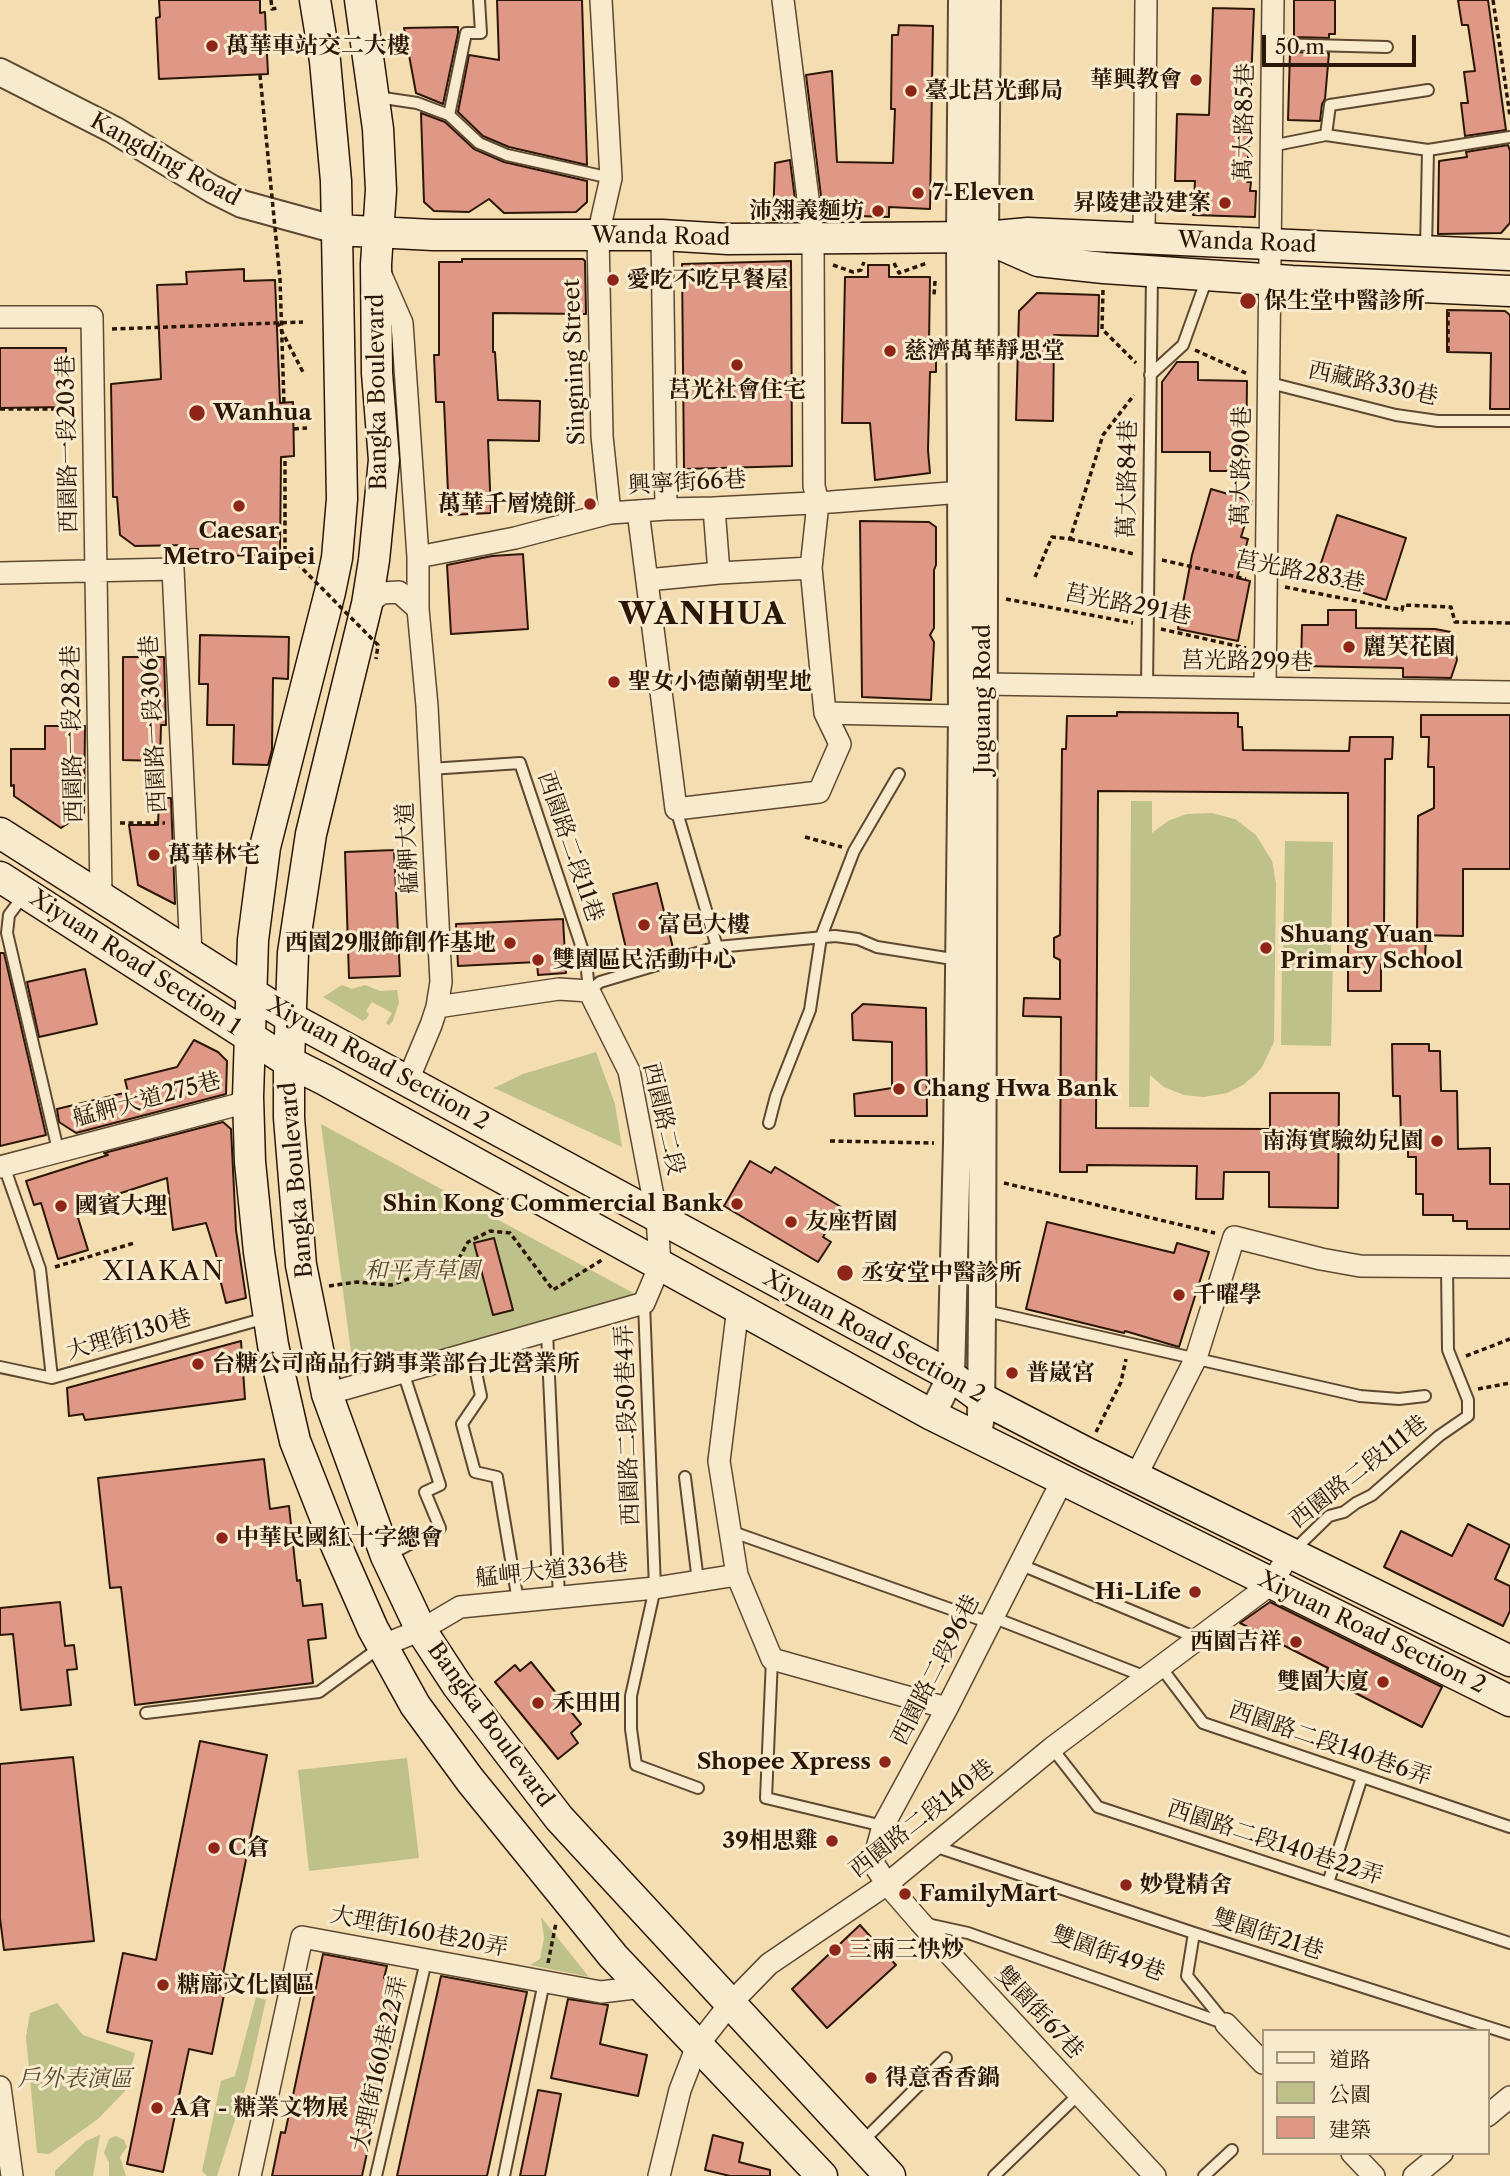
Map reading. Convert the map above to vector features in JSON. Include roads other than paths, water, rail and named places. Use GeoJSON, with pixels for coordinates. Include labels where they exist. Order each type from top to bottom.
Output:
{"type":"FeatureCollection","features":[{"type":"Feature","properties":{"kind":"main road","name":"Bangka Boulevard"},"geometry":{"type":"LineString","coordinates":[[315,0],[326,74],[336,181],[342,499],[337,558],[265,847],[254,932],[250,992],[289,1118],[301,1265],[327,1394],[386,1556],[421,1630],[457,1685],[559,1818],[890,2176]]}},
{"type":"Feature","properties":{"kind":"main road","name":"Bangka Boulevard"},"geometry":{"type":"LineString","coordinates":[[360,0],[374,97],[381,190],[376,264],[377,373],[384,460],[374,560],[367,604],[311,834],[293,953],[291,1018],[270,1050],[248,1097],[250,1162],[259,1252],[269,1318],[295,1441],[336,1545],[381,1646],[415,1705],[470,1780],[614,1956],[822,2176]]}},
{"type":"Feature","properties":{"kind":"main road","name":"Wanda Road"},"geometry":{"type":"LineString","coordinates":[[337,230],[478,236],[662,235],[728,239],[1028,233],[1510,255]]}},
{"type":"Feature","properties":{"kind":"main road","name":"Wanda Road"},"geometry":{"type":"LineString","coordinates":[[972,236],[1038,261],[1104,268],[1153,273],[1510,291]]}},
{"type":"Feature","properties":{"kind":"main road","name":"Xiyuan Road Section 1"},"geometry":{"type":"LineString","coordinates":[[0,833],[250,992]]}},
{"type":"Feature","properties":{"kind":"main road","name":"Xiyuan Road Section 1"},"geometry":{"type":"LineString","coordinates":[[0,877],[270,1050]]}},
{"type":"Feature","properties":{"kind":"main road","name":"Xiyuan Road Section 2"},"geometry":{"type":"LineString","coordinates":[[250,992],[291,1018],[951,1376],[981,1398],[1510,1661]]}},
{"type":"Feature","properties":{"kind":"main road","name":"Xiyuan Road Section 2"},"geometry":{"type":"LineString","coordinates":[[270,1050],[932,1415],[1510,1700]]}},
{"type":"Feature","properties":{"kind":"street","name":"Singning Street"},"geometry":{"type":"LineString","coordinates":[[601,0],[611,178],[598,235],[602,436],[610,513]]}},
{"type":"Feature","properties":{"kind":"street"},"geometry":{"type":"LineString","coordinates":[[638,511],[676,809],[819,792],[840,744],[825,713],[811,568],[818,503],[814,486],[813,238],[783,0]]}},
{"type":"Feature","properties":{"kind":"street","name":"Juguang Road"},"geometry":{"type":"LineString","coordinates":[[962,0],[984,595],[983,1178],[981,1398],[978,1438]]}},
{"type":"Feature","properties":{"kind":"street","name":"Juguang Road"},"geometry":{"type":"LineString","coordinates":[[951,1376],[957,1143],[963,492],[972,236],[987,0]]}},
{"type":"Feature","properties":{"kind":"street"},"geometry":{"type":"LineString","coordinates":[[1144,238],[1146,0]]}},
{"type":"Feature","properties":{"kind":"street","name":"萬大路85巷"},"geometry":{"type":"LineString","coordinates":[[1269,245],[1273,0]]}},
{"type":"Feature","properties":{"kind":"street","name":"Kangding Road"},"geometry":{"type":"LineString","coordinates":[[0,72],[114,130],[242,204],[337,230]]}},
{"type":"Feature","properties":{"kind":"street"},"geometry":{"type":"LineString","coordinates":[[662,235],[666,509]]}},
{"type":"Feature","properties":{"kind":"street","name":"萬大路90巷"},"geometry":{"type":"LineString","coordinates":[[1265,688],[1270,383],[1269,245]]}},
{"type":"Feature","properties":{"kind":"street","name":"艋舺大道"},"geometry":{"type":"LineString","coordinates":[[376,264],[402,323],[418,557],[418,609],[430,769],[441,982],[437,1007],[408,1080]]}},
{"type":"Feature","properties":{"kind":"street","name":"西園路一段203巷"},"geometry":{"type":"LineString","coordinates":[[0,317],[92,323],[96,571]]}},
{"type":"Feature","properties":{"kind":"street","name":"興寧街66巷"},"geometry":{"type":"LineString","coordinates":[[418,557],[515,538],[610,513],[818,503],[963,492]]}},
{"type":"Feature","properties":{"kind":"street"},"geometry":{"type":"LineString","coordinates":[[715,508],[719,573]]}},
{"type":"Feature","properties":{"kind":"street"},"geometry":{"type":"LineString","coordinates":[[647,580],[811,568]]}},
{"type":"Feature","properties":{"kind":"street","name":"西園路一段306巷"},"geometry":{"type":"LineString","coordinates":[[96,571],[173,569],[191,954]]}},
{"type":"Feature","properties":{"kind":"street"},"geometry":{"type":"LineString","coordinates":[[0,573],[96,571]]}},
{"type":"Feature","properties":{"kind":"street","name":"西園路一段282巷"},"geometry":{"type":"LineString","coordinates":[[96,571],[101,896]]}},
{"type":"Feature","properties":{"kind":"street"},"geometry":{"type":"LineString","coordinates":[[367,604],[382,593],[399,592],[418,609]]}},
{"type":"Feature","properties":{"kind":"street","name":"莒光路299巷"},"geometry":{"type":"LineString","coordinates":[[983,684],[1510,692]]}},
{"type":"Feature","properties":{"kind":"street"},"geometry":{"type":"LineString","coordinates":[[825,713],[962,716]]}},
{"type":"Feature","properties":{"kind":"street"},"geometry":{"type":"LineString","coordinates":[[437,1007],[559,989],[589,991]]}},
{"type":"Feature","properties":{"kind":"street","name":"西園路二段"},"geometry":{"type":"LineString","coordinates":[[589,991],[629,1071],[657,1217],[660,1265]]}},
{"type":"Feature","properties":{"kind":"street","name":"艋舺大道275巷"},"geometry":{"type":"LineString","coordinates":[[2,1166],[236,1105],[248,1097]]}},
{"type":"Feature","properties":{"kind":"street"},"geometry":{"type":"LineString","coordinates":[[1136,1476],[1196,1358],[1234,1237],[1360,1266],[1510,1266]]}},
{"type":"Feature","properties":{"kind":"street"},"geometry":{"type":"LineString","coordinates":[[327,1394],[644,1303],[660,1265]]}},
{"type":"Feature","properties":{"kind":"street"},"geometry":{"type":"LineString","coordinates":[[738,1307],[719,1461],[737,1575],[772,1659],[947,1708]]}},
{"type":"Feature","properties":{"kind":"street"},"geometry":{"type":"LineString","coordinates":[[932,1415],[951,1376]]}},
{"type":"Feature","properties":{"kind":"street","name":"西園路二段96巷"},"geometry":{"type":"LineString","coordinates":[[887,1884],[873,1863],[883,1826],[947,1708],[1062,1481]]}},
{"type":"Feature","properties":{"kind":"street","name":"西園路二段140巷"},"geometry":{"type":"LineString","coordinates":[[659,2176],[680,2090],[697,2046],[730,2004],[769,1964],[887,1884],[1052,1748],[1271,1584],[1290,1553]]}},
{"type":"Feature","properties":{"kind":"street","name":"艋岬大道336巷"},"geometry":{"type":"LineString","coordinates":[[381,1646],[421,1630],[460,1607],[655,1588],[737,1575]]}},
{"type":"Feature","properties":{"kind":"street","name":"雙園街67巷"},"geometry":{"type":"LineString","coordinates":[[887,1884],[1154,2175]]}},
{"type":"Feature","properties":{"kind":"street","name":"大理街160巷20弄"},"geometry":{"type":"LineString","coordinates":[[250,2176],[302,1937],[601,1992],[643,1987]]}},
{"type":"Feature","properties":{"kind":"street","name":"雙園街49巷"},"geometry":{"type":"LineString","coordinates":[[1226,2024],[1262,2062]]}},
{"type":"Feature","properties":{"kind":"street"},"geometry":{"type":"LineString","coordinates":[[0,2087],[12,2176]]}},
{"type":"Feature","properties":{"kind":"street"},"geometry":{"type":"LineString","coordinates":[[1489,2115],[1509,2100]]}},
{"type":"Feature","properties":{"kind":"street"},"geometry":{"type":"LineString","coordinates":[[1354,2155],[1374,2176]]}},
{"type":"Feature","properties":{"kind":"street"},"geometry":{"type":"LineString","coordinates":[[1414,2176],[1440,2155]]}},
{"type":"Feature","properties":{"kind":"lane"},"geometry":{"type":"LineString","coordinates":[[449,115],[466,33],[481,33],[479,0]]}},
{"type":"Feature","properties":{"kind":"lane"},"geometry":{"type":"LineString","coordinates":[[1273,44],[1387,47]]}},
{"type":"Feature","properties":{"kind":"lane"},"geometry":{"type":"LineString","coordinates":[[1326,135],[1331,104],[1428,90]]}},
{"type":"Feature","properties":{"kind":"lane"},"geometry":{"type":"LineString","coordinates":[[374,97],[417,103],[449,115],[480,144],[507,155],[611,178]]}},
{"type":"Feature","properties":{"kind":"lane"},"geometry":{"type":"LineString","coordinates":[[1271,146],[1326,135],[1428,150],[1510,137]]}},
{"type":"Feature","properties":{"kind":"lane"},"geometry":{"type":"LineString","coordinates":[[1426,251],[1428,150]]}},
{"type":"Feature","properties":{"kind":"lane","name":"萬大路84巷"},"geometry":{"type":"LineString","coordinates":[[1147,687],[1153,273]]}},
{"type":"Feature","properties":{"kind":"lane"},"geometry":{"type":"LineString","coordinates":[[1150,375],[1183,345],[1208,276]]}},
{"type":"Feature","properties":{"kind":"lane","name":"西藏路330巷"},"geometry":{"type":"LineString","coordinates":[[1270,383],[1396,415],[1438,421],[1510,421]]}},
{"type":"Feature","properties":{"kind":"lane","name":"西園路二段11巷"},"geometry":{"type":"LineString","coordinates":[[430,769],[520,763],[586,960],[589,991]]}},
{"type":"Feature","properties":{"kind":"lane"},"geometry":{"type":"LineString","coordinates":[[769,1123],[776,1097],[810,1010],[821,937],[854,851],[899,774]]}},
{"type":"Feature","properties":{"kind":"lane"},"geometry":{"type":"LineString","coordinates":[[676,809],[717,947]]}},
{"type":"Feature","properties":{"kind":"lane"},"geometry":{"type":"LineString","coordinates":[[25,893],[9,915],[7,933],[58,1150]]}},
{"type":"Feature","properties":{"kind":"lane"},"geometry":{"type":"LineString","coordinates":[[589,991],[600,982],[717,947],[821,937],[858,939],[877,947],[959,960]]}},
{"type":"Feature","properties":{"kind":"lane"},"geometry":{"type":"LineString","coordinates":[[2,1166],[40,1271],[52,1378]]}},
{"type":"Feature","properties":{"kind":"lane","name":"西園路二段111巷"},"geometry":{"type":"LineString","coordinates":[[1290,1553],[1329,1516],[1344,1512],[1372,1494],[1439,1436],[1468,1416],[1468,1400],[1448,1350],[1447,1266]]}},
{"type":"Feature","properties":{"kind":"lane","name":"西園路二段50巷4弄"},"geometry":{"type":"LineString","coordinates":[[644,1303],[655,1588],[631,1696],[631,1729],[636,1765],[698,1788]]}},
{"type":"Feature","properties":{"kind":"lane"},"geometry":{"type":"LineString","coordinates":[[982,1310],[1360,1396],[1399,1399],[1425,1396]]}},
{"type":"Feature","properties":{"kind":"lane","name":"大理街130巷"},"geometry":{"type":"LineString","coordinates":[[0,1367],[52,1378],[269,1318]]}},
{"type":"Feature","properties":{"kind":"lane"},"geometry":{"type":"LineString","coordinates":[[547,1332],[559,1597]]}},
{"type":"Feature","properties":{"kind":"lane"},"geometry":{"type":"LineString","coordinates":[[472,1353],[481,1396],[462,1424],[475,1472],[497,1477],[518,1601]]}},
{"type":"Feature","properties":{"kind":"lane"},"geometry":{"type":"LineString","coordinates":[[386,1556],[440,1528],[425,1492],[440,1485],[403,1372]]}},
{"type":"Feature","properties":{"kind":"lane"},"geometry":{"type":"LineString","coordinates":[[685,1477],[698,1581]]}},
{"type":"Feature","properties":{"kind":"lane"},"geometry":{"type":"LineString","coordinates":[[730,1531],[1154,1672]]}},
{"type":"Feature","properties":{"kind":"lane"},"geometry":{"type":"LineString","coordinates":[[1019,1564],[1198,1639]]}},
{"type":"Feature","properties":{"kind":"lane"},"geometry":{"type":"LineString","coordinates":[[146,1713],[319,1692],[381,1646]]}},
{"type":"Feature","properties":{"kind":"lane"},"geometry":{"type":"LineString","coordinates":[[772,1659],[766,1798],[883,1826]]}},
{"type":"Feature","properties":{"kind":"lane","name":"西園路二段140巷6弄"},"geometry":{"type":"LineString","coordinates":[[1154,1672],[1203,1723],[1510,1828]]}},
{"type":"Feature","properties":{"kind":"lane","name":"西園路二段140巷22弄"},"geometry":{"type":"LineString","coordinates":[[1052,1748],[1098,1807],[1510,1943]]}},
{"type":"Feature","properties":{"kind":"lane"},"geometry":{"type":"LineString","coordinates":[[1328,1883],[1362,1777]]}},
{"type":"Feature","properties":{"kind":"lane","name":"雙園街21巷"},"geometry":{"type":"LineString","coordinates":[[934,1846],[1510,2034]]}},
{"type":"Feature","properties":{"kind":"lane","name":"雙園街49巷"},"geometry":{"type":"LineString","coordinates":[[920,1923],[968,1933],[1226,2024]]}},
{"type":"Feature","properties":{"kind":"lane"},"geometry":{"type":"LineString","coordinates":[[1194,1933],[1187,1976],[1226,2024]]}},
{"type":"Feature","properties":{"kind":"lane","name":"大理街160巷22弄"},"geometry":{"type":"LineString","coordinates":[[376,2176],[426,1961]]}},
{"type":"Feature","properties":{"kind":"lane"},"geometry":{"type":"LineString","coordinates":[[504,2176],[544,1982]]}},
{"type":"Feature","properties":{"kind":"lane"},"geometry":{"type":"LineString","coordinates":[[860,2144],[946,2058]]}},
{"type":"Feature","properties":{"kind":"lane"},"geometry":{"type":"LineString","coordinates":[[994,2176],[1079,2094]]}},
{"type":"Feature","properties":{"kind":"lane"},"geometry":{"type":"LineString","coordinates":[[1204,2176],[1233,2150]]}},
{"type":"Feature","properties":{"kind":"place","name":"萬華車站交二大樓"},"geometry":{"type":"Point","coordinates":[212,46]}},
{"type":"Feature","properties":{"kind":"place","name":"華興教會"},"geometry":{"type":"Point","coordinates":[1196,80]}},
{"type":"Feature","properties":{"kind":"place","name":"臺北莒光郵局"},"geometry":{"type":"Point","coordinates":[911,91]}},
{"type":"Feature","properties":{"kind":"place","name":"7-Eleven"},"geometry":{"type":"Point","coordinates":[918,193]}},
{"type":"Feature","properties":{"kind":"place","name":"昇陵建設建案"},"geometry":{"type":"Point","coordinates":[1225,203]}},
{"type":"Feature","properties":{"kind":"place","name":"沛翎義麵坊"},"geometry":{"type":"Point","coordinates":[878,211]}},
{"type":"Feature","properties":{"kind":"place","name":"愛吃不吃早餐屋"},"geometry":{"type":"Point","coordinates":[613,280]}},
{"type":"Feature","properties":{"kind":"place","name":"保生堂中醫診所"},"geometry":{"type":"Point","coordinates":[1248,301]}},
{"type":"Feature","properties":{"kind":"place","name":"慈濟萬華靜思堂"},"geometry":{"type":"Point","coordinates":[890,351]}},
{"type":"Feature","properties":{"kind":"place","name":"莒光社會住宅"},"geometry":{"type":"Point","coordinates":[737,365]}},
{"type":"Feature","properties":{"kind":"place","name":"Wanhua"},"geometry":{"type":"Point","coordinates":[197,413]}},
{"type":"Feature","properties":{"kind":"place","name":"萬華千層燒餅"},"geometry":{"type":"Point","coordinates":[590,504]}},
{"type":"Feature","properties":{"kind":"place","name":"Caesar Metro Taipei"},"geometry":{"type":"Point","coordinates":[239,506]}},
{"type":"Feature","properties":{"kind":"place","name":"麗芙花園"},"geometry":{"type":"Point","coordinates":[1349,647]}},
{"type":"Feature","properties":{"kind":"place","name":"聖女小德蘭朝聖地"},"geometry":{"type":"Point","coordinates":[614,682]}},
{"type":"Feature","properties":{"kind":"place","name":"萬華林宅"},"geometry":{"type":"Point","coordinates":[154,855]}},
{"type":"Feature","properties":{"kind":"place","name":"富邑大樓"},"geometry":{"type":"Point","coordinates":[644,925]}},
{"type":"Feature","properties":{"kind":"place","name":"西園29服飾創作基地"},"geometry":{"type":"Point","coordinates":[510,943]}},
{"type":"Feature","properties":{"kind":"place","name":"Shuang Yuan Primary School"},"geometry":{"type":"Point","coordinates":[1266,948]}},
{"type":"Feature","properties":{"kind":"place","name":"雙園區民活動中心"},"geometry":{"type":"Point","coordinates":[538,960]}},
{"type":"Feature","properties":{"kind":"place","name":"Chang Hwa Bank"},"geometry":{"type":"Point","coordinates":[899,1089]}},
{"type":"Feature","properties":{"kind":"place","name":"南海實驗幼兒園"},"geometry":{"type":"Point","coordinates":[1437,1141]}},
{"type":"Feature","properties":{"kind":"place","name":"Shin Kong Commercial Bank"},"geometry":{"type":"Point","coordinates":[737,1204]}},
{"type":"Feature","properties":{"kind":"place","name":"國賓大理"},"geometry":{"type":"Point","coordinates":[61,1206]}},
{"type":"Feature","properties":{"kind":"place","name":"友座哲園"},"geometry":{"type":"Point","coordinates":[791,1222]}},
{"type":"Feature","properties":{"kind":"place","name":"丞安堂中醫診所"},"geometry":{"type":"Point","coordinates":[845,1273]}},
{"type":"Feature","properties":{"kind":"place","name":"千曜學"},"geometry":{"type":"Point","coordinates":[1179,1295]}},
{"type":"Feature","properties":{"kind":"place","name":"台糖公司商品行銷事業部台北營業所"},"geometry":{"type":"Point","coordinates":[198,1364]}},
{"type":"Feature","properties":{"kind":"place","name":"普崴宮"},"geometry":{"type":"Point","coordinates":[1012,1373]}},
{"type":"Feature","properties":{"kind":"place","name":"中華民國紅十字總會"},"geometry":{"type":"Point","coordinates":[222,1538]}},
{"type":"Feature","properties":{"kind":"place","name":"Hi-Life"},"geometry":{"type":"Point","coordinates":[1195,1592]}},
{"type":"Feature","properties":{"kind":"place","name":"西園吉祥"},"geometry":{"type":"Point","coordinates":[1296,1642]}},
{"type":"Feature","properties":{"kind":"place","name":"雙園大廈"},"geometry":{"type":"Point","coordinates":[1383,1682]}},
{"type":"Feature","properties":{"kind":"place","name":"禾田田"},"geometry":{"type":"Point","coordinates":[538,1703]}},
{"type":"Feature","properties":{"kind":"place","name":"Shopee Xpress"},"geometry":{"type":"Point","coordinates":[885,1762]}},
{"type":"Feature","properties":{"kind":"place","name":"39相思雞"},"geometry":{"type":"Point","coordinates":[832,1841]}},
{"type":"Feature","properties":{"kind":"place","name":"C倉"},"geometry":{"type":"Point","coordinates":[214,1848]}},
{"type":"Feature","properties":{"kind":"place","name":"妙覺精舍"},"geometry":{"type":"Point","coordinates":[1126,1885]}},
{"type":"Feature","properties":{"kind":"place","name":"FamilyMart"},"geometry":{"type":"Point","coordinates":[905,1894]}},
{"type":"Feature","properties":{"kind":"place","name":"三兩三快炒"},"geometry":{"type":"Point","coordinates":[835,1950]}},
{"type":"Feature","properties":{"kind":"place","name":"糖廍文化園區"},"geometry":{"type":"Point","coordinates":[163,1985]}},
{"type":"Feature","properties":{"kind":"place","name":"得意香香鍋"},"geometry":{"type":"Point","coordinates":[871,2078]}},
{"type":"Feature","properties":{"kind":"place","name":"A倉 - 糖業文物展"},"geometry":{"type":"Point","coordinates":[157,2108]}},
{"type":"Feature","properties":{"kind":"district","name":"WANHUA"},"geometry":{"type":"Point","coordinates":[703,615]}},
{"type":"Feature","properties":{"kind":"district","name":"XIAKAN"},"geometry":{"type":"Point","coordinates":[164,1272]}},
{"type":"Feature","properties":{"kind":"park label","name":"和平青草園"},"geometry":{"type":"Point","coordinates":[422,1271]}},
{"type":"Feature","properties":{"kind":"park label","name":"戶外表演區"},"geometry":{"type":"Point","coordinates":[75,2079]}}]}
